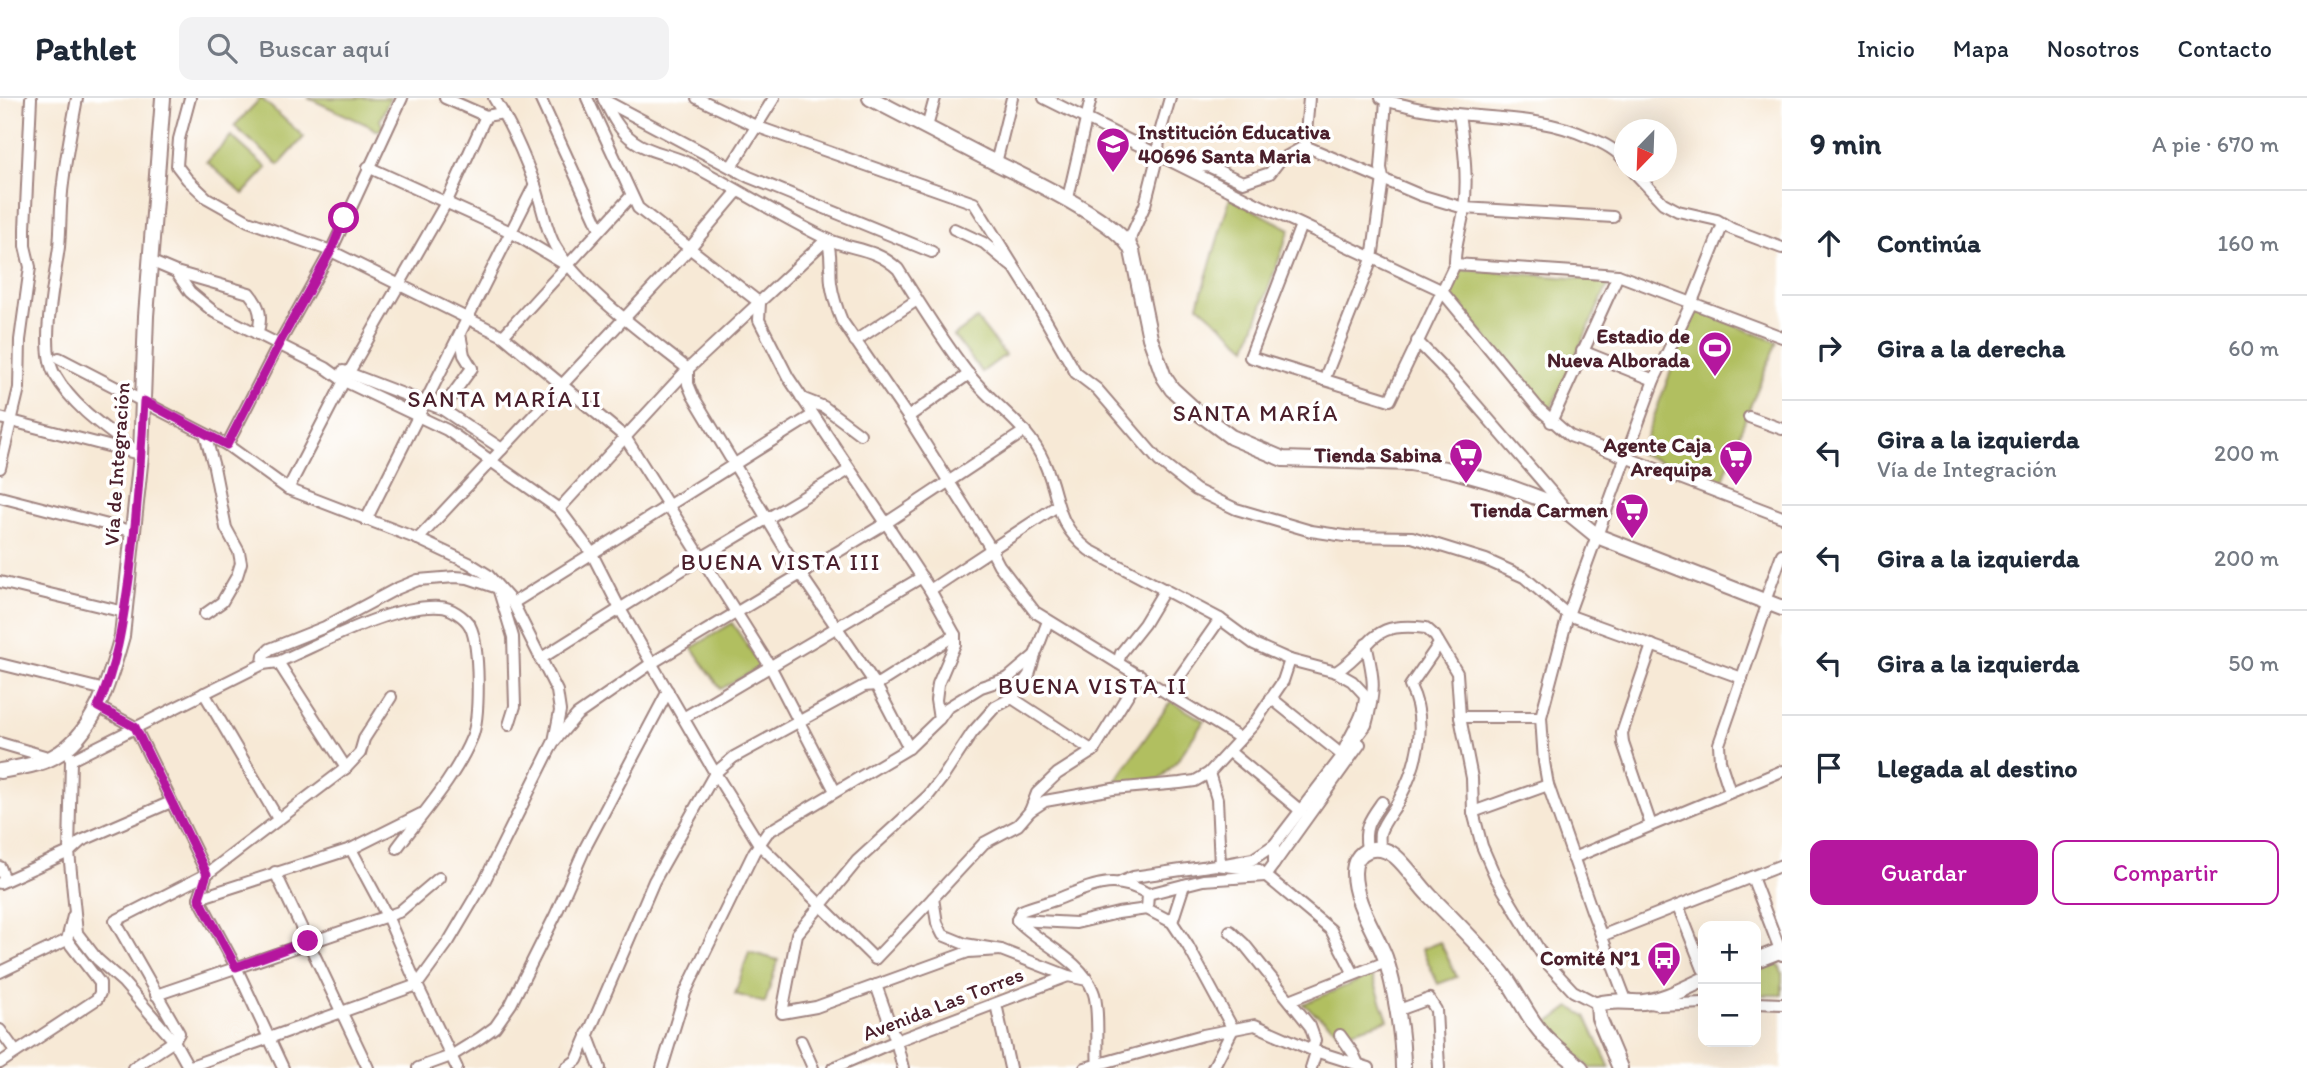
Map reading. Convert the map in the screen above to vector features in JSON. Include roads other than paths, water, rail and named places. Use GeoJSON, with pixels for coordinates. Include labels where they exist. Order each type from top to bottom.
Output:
{"type":"FeatureCollection","features":[{"type":"Feature","properties":{"kind":"main road","name":"Vía de Integración"},"geometry":{"type":"LineString","coordinates":[[0,771],[68,755],[98,707],[121,636],[135,532],[150,261],[163,98]]}},
{"type":"Feature","properties":{"kind":"main road"},"geometry":{"type":"LineString","coordinates":[[870,98],[1068,198],[1130,245],[1150,338],[1164,377],[1196,411],[1224,433],[1283,459],[1397,463],[1451,470],[1524,491],[1570,514],[1597,536],[1782,608]]}},
{"type":"Feature","properties":{"kind":"main road"},"geometry":{"type":"LineString","coordinates":[[1403,1068],[1396,1011],[1386,962],[1356,893],[1354,867],[1358,856],[1374,849],[1395,856],[1431,897],[1468,932],[1506,977],[1542,1033],[1581,1068]]}},
{"type":"Feature","properties":{"kind":"main road"},"geometry":{"type":"LineString","coordinates":[[1761,958],[1782,952]]}},
{"type":"Feature","properties":{"kind":"main road"},"geometry":{"type":"LineString","coordinates":[[1620,1068],[1599,1018],[1598,1004],[1626,1000],[1644,1002],[1698,982]]}},
{"type":"Feature","properties":{"kind":"street"},"geometry":{"type":"LineString","coordinates":[[0,468],[6,419],[19,388],[20,340],[30,267],[25,246],[25,229],[31,98]]}},
{"type":"Feature","properties":{"kind":"street"},"geometry":{"type":"LineString","coordinates":[[77,98],[63,183],[49,326],[49,355],[54,373],[75,403],[141,455]]}},
{"type":"Feature","properties":{"kind":"street"},"geometry":{"type":"LineString","coordinates":[[190,98],[184,112],[177,149],[177,166],[206,198],[248,220],[331,251],[468,317],[503,337],[625,438],[770,666],[835,790]]}},
{"type":"Feature","properties":{"kind":"street"},"geometry":{"type":"LineString","coordinates":[[227,445],[331,251],[402,98]]}},
{"type":"Feature","properties":{"kind":"street"},"geometry":{"type":"LineString","coordinates":[[445,98],[486,116],[503,113]]}},
{"type":"Feature","properties":{"kind":"street"},"geometry":{"type":"LineString","coordinates":[[494,98],[535,184],[553,242],[568,266]]}},
{"type":"Feature","properties":{"kind":"street"},"geometry":{"type":"LineString","coordinates":[[540,98],[600,229]]}},
{"type":"Feature","properties":{"kind":"street"},"geometry":{"type":"LineString","coordinates":[[587,98],[638,208],[760,303]]}},
{"type":"Feature","properties":{"kind":"street"},"geometry":{"type":"LineString","coordinates":[[697,98],[758,127],[974,203],[1076,373],[1097,389],[1159,461],[1196,490],[1236,509],[1311,531],[1345,536],[1412,537],[1486,560],[1524,578],[1568,615],[1742,678]]}},
{"type":"Feature","properties":{"kind":"street"},"geometry":{"type":"LineString","coordinates":[[732,167],[774,98]]}},
{"type":"Feature","properties":{"kind":"street"},"geometry":{"type":"LineString","coordinates":[[927,127],[935,98]]}},
{"type":"Feature","properties":{"kind":"street"},"geometry":{"type":"LineString","coordinates":[[996,163],[1012,98]]}},
{"type":"Feature","properties":{"kind":"street"},"geometry":{"type":"LineString","coordinates":[[1044,98],[1301,225],[1441,290],[1551,422],[1570,436],[1782,517]]}},
{"type":"Feature","properties":{"kind":"street"},"geometry":{"type":"LineString","coordinates":[[1068,198],[1091,98]]}},
{"type":"Feature","properties":{"kind":"street"},"geometry":{"type":"LineString","coordinates":[[1130,245],[1131,236],[1145,205],[1170,98]]}},
{"type":"Feature","properties":{"kind":"street"},"geometry":{"type":"LineString","coordinates":[[1305,146],[1309,98]]}},
{"type":"Feature","properties":{"kind":"street"},"geometry":{"type":"LineString","coordinates":[[604,99],[749,177],[932,252]]}},
{"type":"Feature","properties":{"kind":"street"},"geometry":{"type":"LineString","coordinates":[[604,99],[609,113],[620,128],[648,150],[685,162],[827,239],[877,253],[889,261],[898,270],[969,374],[1025,431],[1045,462],[1057,506],[1066,527],[1076,540],[1220,619],[1254,644],[1290,660],[1336,672],[1352,681],[1365,695],[1358,723],[1346,742],[1342,755]]}},
{"type":"Feature","properties":{"kind":"street"},"geometry":{"type":"LineString","coordinates":[[1324,380],[1372,259],[1383,178],[1383,99],[1436,113],[1542,121],[1570,129],[1614,151]]}},
{"type":"Feature","properties":{"kind":"street"},"geometry":{"type":"LineString","coordinates":[[1301,225],[1250,357],[1390,400],[1455,264],[1464,208],[1466,158],[1459,115]]}},
{"type":"Feature","properties":{"kind":"street"},"geometry":{"type":"LineString","coordinates":[[288,489],[347,377],[447,201],[486,116]]}},
{"type":"Feature","properties":{"kind":"street"},"geometry":{"type":"LineString","coordinates":[[1186,168],[1208,166],[1243,182],[1270,173],[1280,160],[1305,146]]}},
{"type":"Feature","properties":{"kind":"street"},"geometry":{"type":"LineString","coordinates":[[1305,146],[1420,195],[1464,208],[1613,218]]}},
{"type":"Feature","properties":{"kind":"street"},"geometry":{"type":"LineString","coordinates":[[368,167],[511,232],[568,266],[625,318],[688,369]]}},
{"type":"Feature","properties":{"kind":"street"},"geometry":{"type":"LineString","coordinates":[[1643,182],[1663,203],[1678,211],[1717,220],[1782,248]]}},
{"type":"Feature","properties":{"kind":"street"},"geometry":{"type":"LineString","coordinates":[[366,520],[535,184]]}},
{"type":"Feature","properties":{"kind":"street"},"geometry":{"type":"LineString","coordinates":[[418,539],[689,249],[737,192]]}},
{"type":"Feature","properties":{"kind":"street"},"geometry":{"type":"LineString","coordinates":[[503,337],[631,196]]}},
{"type":"Feature","properties":{"kind":"street"},"geometry":{"type":"LineString","coordinates":[[1626,1000],[1548,785],[1541,717],[1568,615],[1654,380],[1692,302],[1723,224]]}},
{"type":"Feature","properties":{"kind":"street"},"geometry":{"type":"LineString","coordinates":[[954,229],[984,243],[1016,270]]}},
{"type":"Feature","properties":{"kind":"street"},"geometry":{"type":"LineString","coordinates":[[559,509],[688,369],[827,239]]}},
{"type":"Feature","properties":{"kind":"street"},"geometry":{"type":"LineString","coordinates":[[827,239],[832,256],[831,281],[835,304],[855,341],[908,417],[1013,584],[1035,612],[1240,737]]}},
{"type":"Feature","properties":{"kind":"street"},"geometry":{"type":"LineString","coordinates":[[150,261],[176,272],[249,293],[261,313],[257,334]]}},
{"type":"Feature","properties":{"kind":"street"},"geometry":{"type":"LineString","coordinates":[[1455,264],[1618,275],[1782,337]]}},
{"type":"Feature","properties":{"kind":"street"},"geometry":{"type":"LineString","coordinates":[[176,272],[190,292],[214,313],[347,377],[447,430],[559,509],[592,552],[620,609],[759,844],[875,959],[984,843],[1018,825],[1030,811],[1045,801],[1113,789],[1195,781],[1209,773],[1252,725],[1283,681],[1290,660]]}},
{"type":"Feature","properties":{"kind":"street"},"geometry":{"type":"LineString","coordinates":[[1551,422],[1618,275]]}},
{"type":"Feature","properties":{"kind":"street"},"geometry":{"type":"LineString","coordinates":[[855,341],[917,300]]}},
{"type":"Feature","properties":{"kind":"street"},"geometry":{"type":"LineString","coordinates":[[760,303],[759,320],[801,398],[922,577],[955,635],[955,644],[938,684],[936,700],[939,719]]}},
{"type":"Feature","properties":{"kind":"street"},"geometry":{"type":"LineString","coordinates":[[442,409],[472,368],[463,351],[460,333]]}},
{"type":"Feature","properties":{"kind":"street"},"geometry":{"type":"LineString","coordinates":[[1417,341],[1454,379],[1570,514]]}},
{"type":"Feature","properties":{"kind":"street"},"geometry":{"type":"LineString","coordinates":[[1582,351],[1654,380]]}},
{"type":"Feature","properties":{"kind":"street"},"geometry":{"type":"LineString","coordinates":[[59,358],[227,445],[288,489],[418,539],[488,575],[513,603],[557,691],[560,711],[553,743],[484,882],[449,941],[417,985],[189,1067],[174,1041],[77,933],[69,852],[68,755],[135,727],[263,664],[278,662],[386,616],[412,609],[443,607],[461,616],[470,625],[477,666],[476,726],[450,777],[397,848]]}},
{"type":"Feature","properties":{"kind":"street"},"geometry":{"type":"LineString","coordinates":[[688,369],[688,384],[693,396],[802,575],[839,626],[876,685],[909,748]]}},
{"type":"Feature","properties":{"kind":"street"},"geometry":{"type":"LineString","coordinates":[[908,417],[969,374]]}},
{"type":"Feature","properties":{"kind":"street"},"geometry":{"type":"LineString","coordinates":[[347,377],[425,401],[442,409],[502,449]]}},
{"type":"Feature","properties":{"kind":"street"},"geometry":{"type":"LineString","coordinates":[[801,398],[824,407],[860,434]]}},
{"type":"Feature","properties":{"kind":"street"},"geometry":{"type":"LineString","coordinates":[[513,603],[813,415]]}},
{"type":"Feature","properties":{"kind":"street"},"geometry":{"type":"LineString","coordinates":[[1749,417],[1782,429]]}},
{"type":"Feature","properties":{"kind":"street"},"geometry":{"type":"LineString","coordinates":[[6,419],[141,455]]}},
{"type":"Feature","properties":{"kind":"street"},"geometry":{"type":"LineString","coordinates":[[553,743],[577,715],[652,663],[886,523],[1025,431]]}},
{"type":"Feature","properties":{"kind":"street"},"geometry":{"type":"LineString","coordinates":[[205,434],[226,528],[239,552],[241,563],[237,576],[222,601],[205,614]]}},
{"type":"Feature","properties":{"kind":"street"},"geometry":{"type":"LineString","coordinates":[[540,659],[701,558],[849,470]]}},
{"type":"Feature","properties":{"kind":"street"},"geometry":{"type":"LineString","coordinates":[[0,497],[135,532]]}},
{"type":"Feature","properties":{"kind":"street"},"geometry":{"type":"LineString","coordinates":[[930,590],[1057,506]]}},
{"type":"Feature","properties":{"kind":"street"},"geometry":{"type":"LineString","coordinates":[[1730,792],[1720,761],[1719,744],[1782,554]]}},
{"type":"Feature","properties":{"kind":"street"},"geometry":{"type":"LineString","coordinates":[[683,718],[922,577]]}},
{"type":"Feature","properties":{"kind":"street"},"geometry":{"type":"LineString","coordinates":[[263,664],[264,655],[270,649],[325,628],[418,580],[468,578],[498,588]]}},
{"type":"Feature","properties":{"kind":"street"},"geometry":{"type":"LineString","coordinates":[[0,582],[124,612]]}},
{"type":"Feature","properties":{"kind":"street"},"geometry":{"type":"LineString","coordinates":[[498,588],[513,637],[515,706],[509,724]]}},
{"type":"Feature","properties":{"kind":"street"},"geometry":{"type":"LineString","coordinates":[[1118,663],[1121,653],[1144,624],[1165,589]]}},
{"type":"Feature","properties":{"kind":"street"},"geometry":{"type":"LineString","coordinates":[[1169,692],[1220,619]]}},
{"type":"Feature","properties":{"kind":"street"},"geometry":{"type":"LineString","coordinates":[[1001,950],[968,952],[816,1007],[782,1013],[797,934],[857,861],[928,796],[972,733],[995,707],[1012,698],[1029,675],[1048,621]]}},
{"type":"Feature","properties":{"kind":"street"},"geometry":{"type":"LineString","coordinates":[[1336,672],[1384,629],[1412,626],[1426,628],[1439,644],[1457,673],[1460,717],[1472,778],[1473,812],[1482,846],[1496,878],[1543,956],[1573,991],[1598,1004]]}},
{"type":"Feature","properties":{"kind":"street"},"geometry":{"type":"LineString","coordinates":[[566,1068],[577,1060],[654,881],[715,773],[734,757],[864,686],[876,685],[955,635]]}},
{"type":"Feature","properties":{"kind":"street"},"geometry":{"type":"LineString","coordinates":[[1017,920],[1021,911],[1097,884],[1121,882],[1134,885],[1148,894],[1203,880],[1265,876],[1360,744],[1373,701],[1374,678],[1366,644]]}},
{"type":"Feature","properties":{"kind":"street"},"geometry":{"type":"LineString","coordinates":[[1374,849],[1379,833],[1407,785],[1418,752],[1417,699],[1410,686],[1439,644]]}},
{"type":"Feature","properties":{"kind":"street"},"geometry":{"type":"LineString","coordinates":[[1651,825],[1622,733],[1652,645]]}},
{"type":"Feature","properties":{"kind":"street"},"geometry":{"type":"LineString","coordinates":[[662,1068],[685,993],[759,844],[768,832],[909,748],[947,708],[981,687],[1008,678],[1035,655]]}},
{"type":"Feature","properties":{"kind":"street"},"geometry":{"type":"LineString","coordinates":[[278,662],[346,768]]}},
{"type":"Feature","properties":{"kind":"street"},"geometry":{"type":"LineString","coordinates":[[0,664],[105,690]]}},
{"type":"Feature","properties":{"kind":"street"},"geometry":{"type":"LineString","coordinates":[[1030,811],[1037,793],[1057,774],[1093,751],[1140,675]]}},
{"type":"Feature","properties":{"kind":"street"},"geometry":{"type":"LineString","coordinates":[[418,1068],[451,1056],[495,1027],[511,1004],[585,848],[668,691]]}},
{"type":"Feature","properties":{"kind":"street"},"geometry":{"type":"LineString","coordinates":[[204,693],[278,818]]}},
{"type":"Feature","properties":{"kind":"street"},"geometry":{"type":"LineString","coordinates":[[133,1068],[174,1041],[179,1034],[115,921],[207,874],[346,768],[360,753],[364,739],[391,696]]}},
{"type":"Feature","properties":{"kind":"street"},"geometry":{"type":"LineString","coordinates":[[1012,698],[1093,751]]}},
{"type":"Feature","properties":{"kind":"street"},"geometry":{"type":"LineString","coordinates":[[1271,698],[1342,755]]}},
{"type":"Feature","properties":{"kind":"street"},"geometry":{"type":"LineString","coordinates":[[98,707],[135,727],[207,874],[199,898],[236,967],[283,1068]]}},
{"type":"Feature","properties":{"kind":"street"},"geometry":{"type":"LineString","coordinates":[[1460,717],[1541,717]]}},
{"type":"Feature","properties":{"kind":"street"},"geometry":{"type":"LineString","coordinates":[[1121,882],[1133,877],[1253,859],[1274,845],[1342,755],[1363,732]]}},
{"type":"Feature","properties":{"kind":"street"},"geometry":{"type":"LineString","coordinates":[[0,743],[51,758]]}},
{"type":"Feature","properties":{"kind":"street"},"geometry":{"type":"LineString","coordinates":[[1230,752],[1301,811]]}},
{"type":"Feature","properties":{"kind":"street"},"geometry":{"type":"LineString","coordinates":[[1573,858],[1782,771]]}},
{"type":"Feature","properties":{"kind":"street"},"geometry":{"type":"LineString","coordinates":[[1209,773],[1217,799],[1220,865]]}},
{"type":"Feature","properties":{"kind":"street"},"geometry":{"type":"LineString","coordinates":[[1473,812],[1548,785]]}},
{"type":"Feature","properties":{"kind":"street"},"geometry":{"type":"LineString","coordinates":[[0,867],[3,881],[69,852],[81,841],[171,802]]}},
{"type":"Feature","properties":{"kind":"street"},"geometry":{"type":"LineString","coordinates":[[1374,849],[1364,836],[1382,802]]}},
{"type":"Feature","properties":{"kind":"street"},"geometry":{"type":"LineString","coordinates":[[199,898],[351,849],[424,812]]}},
{"type":"Feature","properties":{"kind":"street"},"geometry":{"type":"LineString","coordinates":[[1274,845],[1274,864]]}},
{"type":"Feature","properties":{"kind":"street"},"geometry":{"type":"LineString","coordinates":[[351,849],[387,916],[457,1068]]}},
{"type":"Feature","properties":{"kind":"street"},"geometry":{"type":"LineString","coordinates":[[1220,865],[1259,870],[1331,930],[1354,974]]}},
{"type":"Feature","properties":{"kind":"street"},"geometry":{"type":"LineString","coordinates":[[1601,936],[1782,865]]}},
{"type":"Feature","properties":{"kind":"street"},"geometry":{"type":"LineString","coordinates":[[275,872],[368,1068]]}},
{"type":"Feature","properties":{"kind":"street"},"geometry":{"type":"LineString","coordinates":[[1752,877],[1782,952]]}},
{"type":"Feature","properties":{"kind":"street"},"geometry":{"type":"LineString","coordinates":[[156,995],[399,912],[439,878]]}},
{"type":"Feature","properties":{"kind":"street"},"geometry":{"type":"LineString","coordinates":[[1172,922],[1184,885]]}},
{"type":"Feature","properties":{"kind":"street"},"geometry":{"type":"LineString","coordinates":[[1147,909],[1148,894]]}},
{"type":"Feature","properties":{"kind":"street"},"geometry":{"type":"LineString","coordinates":[[933,898],[937,923],[943,935],[965,944],[1001,950],[1068,976],[1087,980]]}},
{"type":"Feature","properties":{"kind":"street"},"geometry":{"type":"LineString","coordinates":[[1678,906],[1698,956]]}},
{"type":"Feature","properties":{"kind":"street"},"geometry":{"type":"LineString","coordinates":[[1017,920],[1076,923],[1147,909],[1172,922],[1233,1029]]}},
{"type":"Feature","properties":{"kind":"street"},"geometry":{"type":"LineString","coordinates":[[0,972],[66,940],[75,910]]}},
{"type":"Feature","properties":{"kind":"street"},"geometry":{"type":"LineString","coordinates":[[1017,920],[1028,932],[1073,963],[1087,980],[1095,997],[1097,1066]]}},
{"type":"Feature","properties":{"kind":"street"},"geometry":{"type":"LineString","coordinates":[[1230,931],[1244,944],[1310,1026],[1315,1040],[1311,1068]]}},
{"type":"Feature","properties":{"kind":"street"},"geometry":{"type":"LineString","coordinates":[[0,1063],[97,999],[100,983],[66,940]]}},
{"type":"Feature","properties":{"kind":"street"},"geometry":{"type":"LineString","coordinates":[[1290,1000],[1386,962]]}},
{"type":"Feature","properties":{"kind":"street","name":"Avenida Las Torres"},"geometry":{"type":"LineString","coordinates":[[833,1068],[1068,976]]}},
{"type":"Feature","properties":{"kind":"street"},"geometry":{"type":"LineString","coordinates":[[876,985],[897,1041],[903,1068]]}},
{"type":"Feature","properties":{"kind":"street"},"geometry":{"type":"LineString","coordinates":[[1396,1011],[1429,999],[1436,1010],[1440,1068]]}},
{"type":"Feature","properties":{"kind":"street"},"geometry":{"type":"LineString","coordinates":[[1644,1002],[1659,1005],[1698,1003]]}},
{"type":"Feature","properties":{"kind":"street"},"geometry":{"type":"LineString","coordinates":[[1761,1003],[1782,1004]]}},
{"type":"Feature","properties":{"kind":"street"},"geometry":{"type":"LineString","coordinates":[[996,1004],[1010,1068]]}},
{"type":"Feature","properties":{"kind":"street"},"geometry":{"type":"LineString","coordinates":[[1084,1068],[1203,1035],[1255,1025],[1314,1051],[1364,1066]]}},
{"type":"Feature","properties":{"kind":"street"},"geometry":{"type":"LineString","coordinates":[[1213,1068],[1233,1029]]}},
{"type":"Feature","properties":{"kind":"street"},"geometry":{"type":"LineString","coordinates":[[0,1030],[16,1052]]}},
{"type":"Feature","properties":{"kind":"street"},"geometry":{"type":"LineString","coordinates":[[587,1034],[600,1068]]}},
{"type":"Feature","properties":{"kind":"street"},"geometry":{"type":"LineString","coordinates":[[1340,1035],[1364,1066]]}},
{"type":"Feature","properties":{"kind":"street"},"geometry":{"type":"LineString","coordinates":[[801,1041],[813,1068]]}},
{"type":"Feature","properties":{"kind":"place","name":"Institución Educativa 40696 Santa Maria"},"geometry":{"type":"Point","coordinates":[1113,174]}},
{"type":"Feature","properties":{"kind":"place","name":"Estadio de Nueva Alborada"},"geometry":{"type":"Point","coordinates":[1715,378]}},
{"type":"Feature","properties":{"kind":"place","name":"Tienda Sabina"},"geometry":{"type":"Point","coordinates":[1466,485]}},
{"type":"Feature","properties":{"kind":"place","name":"Agente Caja Arequipa"},"geometry":{"type":"Point","coordinates":[1736,487]}},
{"type":"Feature","properties":{"kind":"place","name":"Tienda Carmen"},"geometry":{"type":"Point","coordinates":[1632,540]}},
{"type":"Feature","properties":{"kind":"place","name":"Comité N°1"},"geometry":{"type":"Point","coordinates":[1664,988]}},
{"type":"Feature","properties":{"kind":"district","name":"SANTA MARÍA II"},"geometry":{"type":"Point","coordinates":[505,399]}},
{"type":"Feature","properties":{"kind":"district","name":"SANTA MARÍA"},"geometry":{"type":"Point","coordinates":[1256,413]}},
{"type":"Feature","properties":{"kind":"district","name":"BUENA VISTA III"},"geometry":{"type":"Point","coordinates":[781,562]}},
{"type":"Feature","properties":{"kind":"district","name":"BUENA VISTA II"},"geometry":{"type":"Point","coordinates":[1093,686]}}]}
